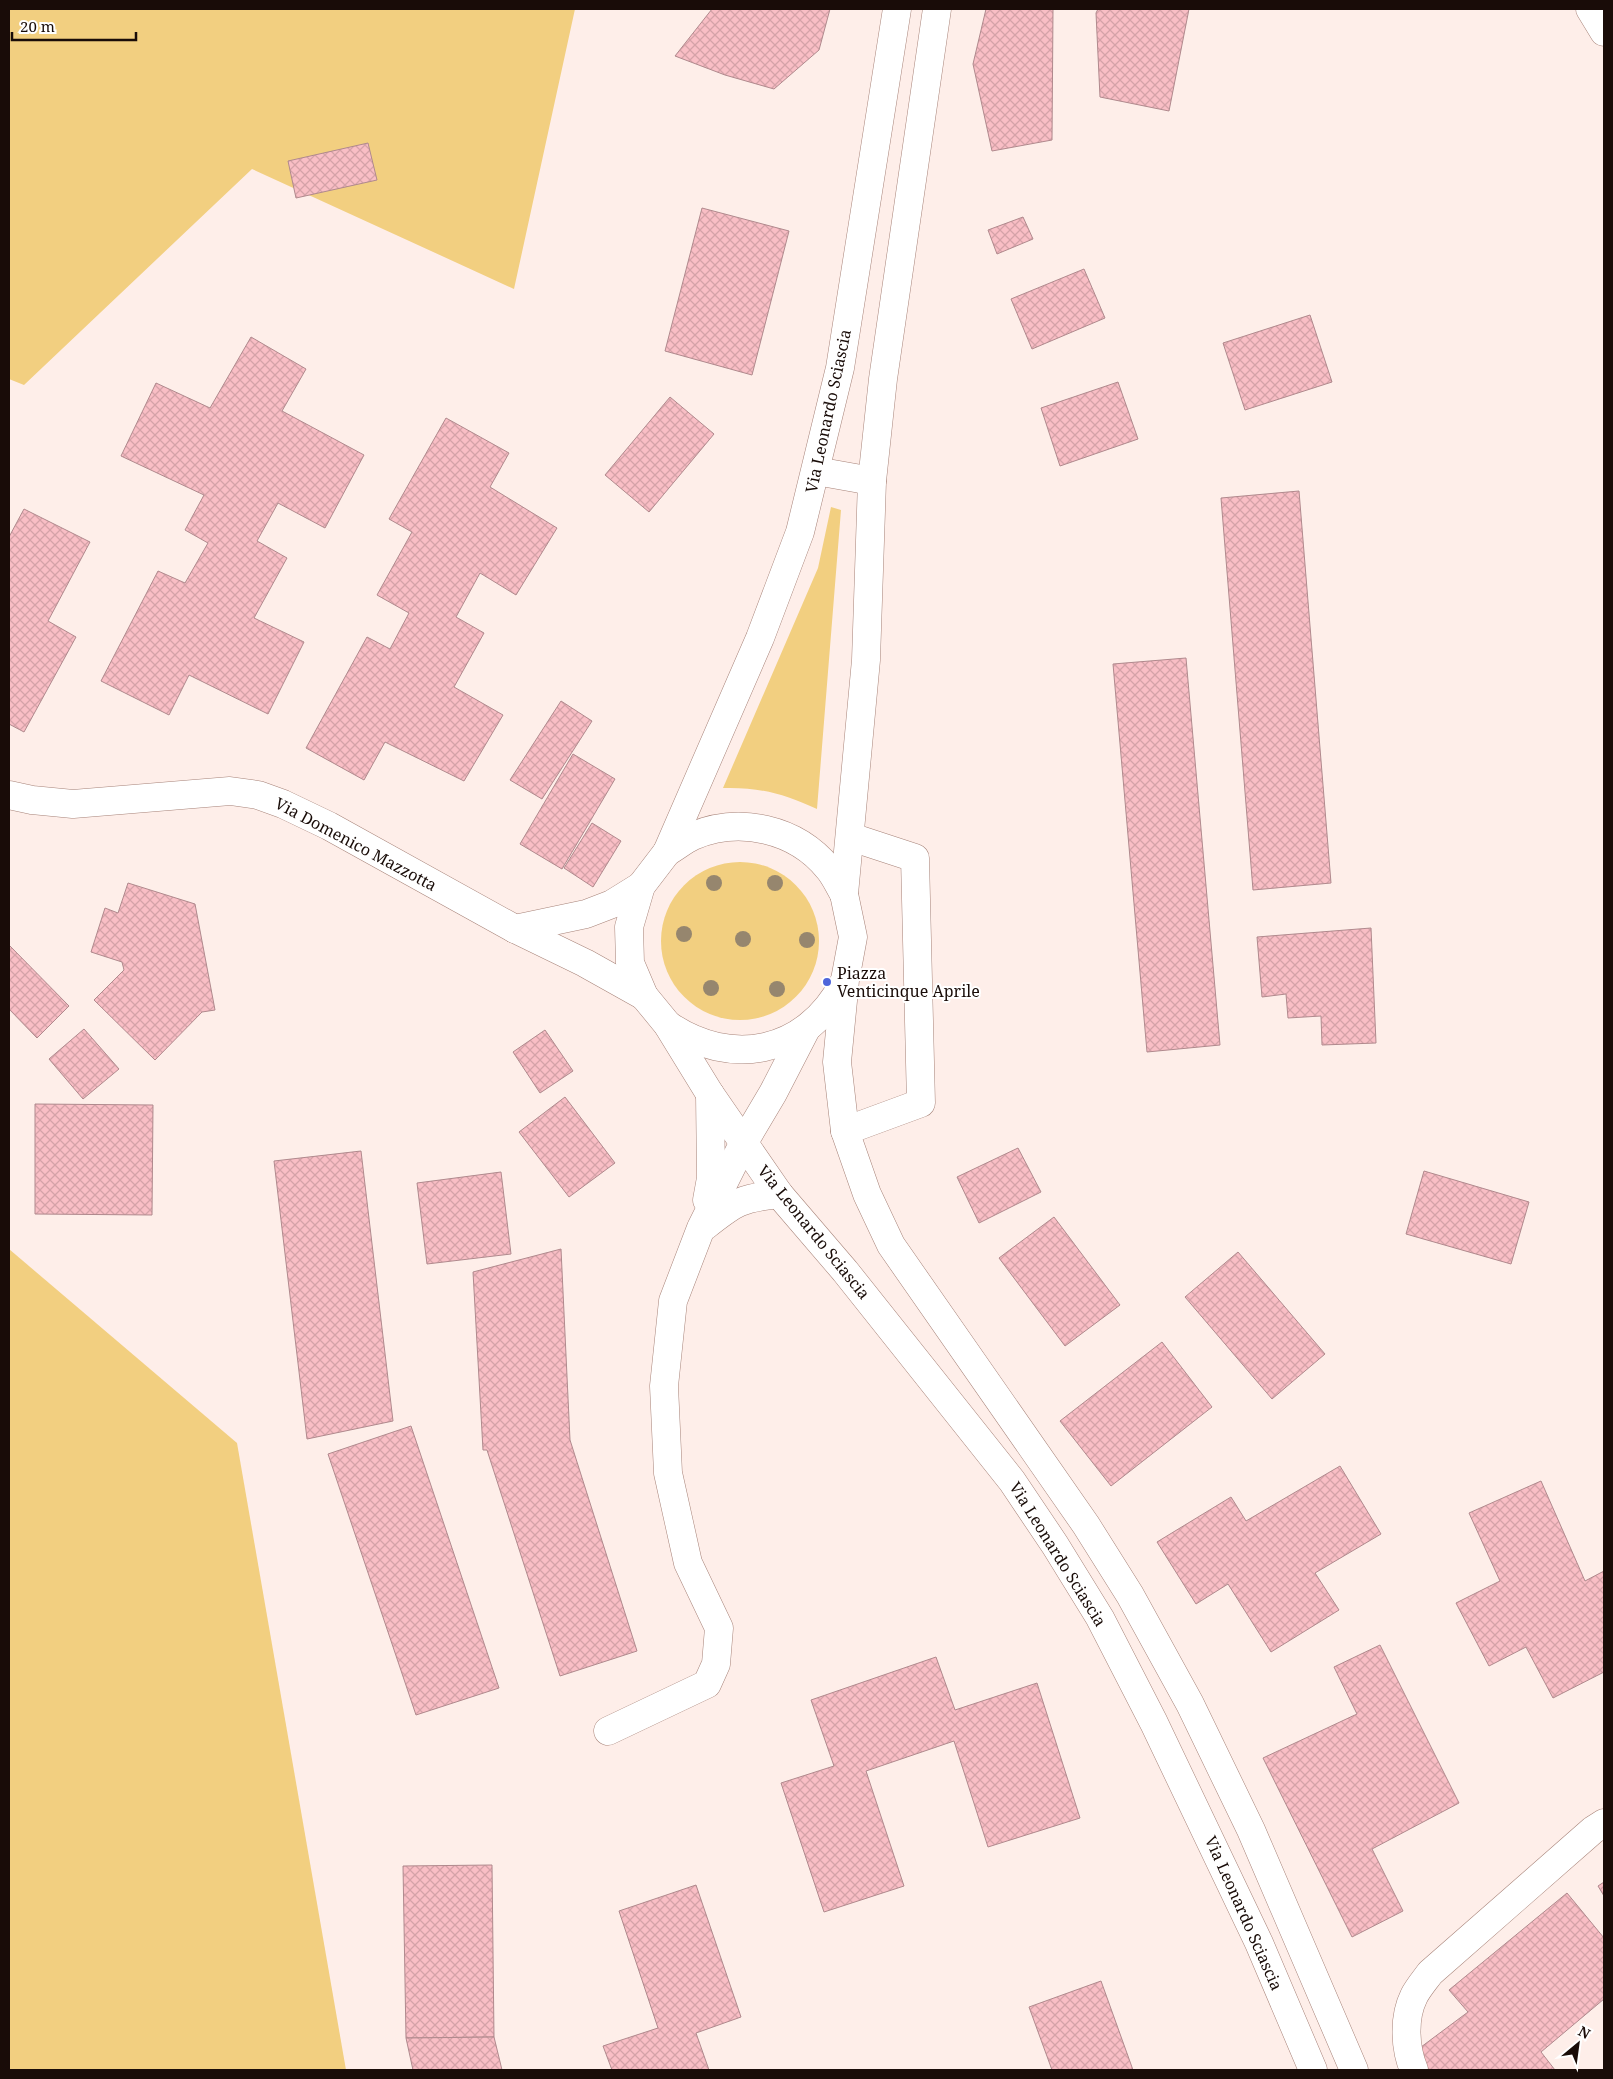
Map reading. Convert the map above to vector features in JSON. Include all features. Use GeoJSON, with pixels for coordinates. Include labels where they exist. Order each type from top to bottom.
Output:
{"type":"FeatureCollection","features":[{"type":"Feature","properties":{"kind":"street","name":"Via Leonardo Sciascia"},"geometry":{"type":"LineString","coordinates":[[667,852],[760,638],[800,532],[840,368],[897,9]]}},
{"type":"Feature","properties":{"kind":"street"},"geometry":{"type":"LineString","coordinates":[[844,894],[866,660],[872,482],[883,379],[936,9]]}},
{"type":"Feature","properties":{"kind":"street"},"geometry":{"type":"LineString","coordinates":[[1590,9],[1604,32]]}},
{"type":"Feature","properties":{"kind":"street"},"geometry":{"type":"LineString","coordinates":[[816,471],[872,482]]}},
{"type":"Feature","properties":{"kind":"street","name":"Via Domenico Mazzotta"},"geometry":{"type":"LineString","coordinates":[[9,795],[32,800],[73,804],[230,791],[258,794],[329,826],[515,930],[585,963],[644,996]]}},
{"type":"Feature","properties":{"kind":"street"},"geometry":{"type":"LineString","coordinates":[[847,1138],[921,1103],[915,858],[852,824]]}},
{"type":"Feature","properties":{"kind":"street"},"geometry":{"type":"LineString","coordinates":[[845,980],[836,998],[822,1016],[788,1040],[768,1047],[746,1050],[725,1049],[704,1044],[684,1036],[667,1024],[644,996],[630,963],[628,927],[641,886],[667,852],[693,836],[722,827],[751,826],[781,833],[807,848],[829,868],[844,894],[853,937],[845,980],[837,1062],[847,1138],[867,1194],[891,1246],[1086,1526],[1130,1595],[1190,1704],[1251,1830],[1354,2070]]}},
{"type":"Feature","properties":{"kind":"street"},"geometry":{"type":"LineString","coordinates":[[515,930],[586,914],[612,904],[641,886]]}},
{"type":"Feature","properties":{"kind":"street","name":"Via Leonardo Sciascia"},"geometry":{"type":"LineString","coordinates":[[667,1024],[710,1094],[779,1194],[845,1271],[1012,1481],[1055,1545],[1100,1618],[1154,1722],[1259,1943],[1313,2070]]}},
{"type":"Feature","properties":{"kind":"street"},"geometry":{"type":"LineString","coordinates":[[608,1731],[707,1684],[716,1664],[719,1628],[688,1562],[668,1472],[664,1386],[673,1301],[702,1228],[744,1142],[773,1093],[806,1029]]}},
{"type":"Feature","properties":{"kind":"street"},"geometry":{"type":"LineString","coordinates":[[702,1228],[711,1178],[710,1094]]}},
{"type":"Feature","properties":{"kind":"street"},"geometry":{"type":"LineString","coordinates":[[702,1228],[732,1204],[753,1197],[779,1194]]}},
{"type":"Feature","properties":{"kind":"street"},"geometry":{"type":"LineString","coordinates":[[1414,2070],[1409,2058],[1406,2026],[1413,1997],[1430,1973],[1593,1830],[1604,1823]]}},
{"type":"Feature","properties":{"kind":"street"},"geometry":{"type":"LineString","coordinates":[[1215,1847],[1251,1830]]}},
{"type":"Feature","properties":{"kind":"shaded area"},"geometry":{"type":"Polygon","coordinates":[[[9,9],[575,9],[514,289],[252,169],[24,385],[9,379],[9,9]]]}},
{"type":"Feature","properties":{"kind":"shaded area"},"geometry":{"type":"Polygon","coordinates":[[[831,507],[841,510],[817,809],[772,792],[723,788],[818,568],[831,507]]]}},
{"type":"Feature","properties":{"kind":"shaded area"},"geometry":{"type":"Polygon","coordinates":[[[748,862],[763,865],[777,871],[796,885],[806,897],[816,918],[819,941],[816,964],[806,985],[796,997],[784,1007],[763,1017],[748,1020],[732,1020],[717,1017],[696,1007],[674,985],[662,956],[661,933],[664,918],[674,897],[696,875],[725,863],[748,862]]]}},
{"type":"Feature","properties":{"kind":"shaded area"},"geometry":{"type":"Polygon","coordinates":[[[9,1249],[237,1443],[346,2070],[9,2070],[9,1249]]]}},
{"type":"Feature","properties":{"kind":"building"},"geometry":{"type":"Polygon","coordinates":[[[712,9],[830,9],[819,50],[774,89],[725,75],[675,56],[712,9]]]}},
{"type":"Feature","properties":{"kind":"building"},"geometry":{"type":"Polygon","coordinates":[[[986,9],[1053,9],[1052,140],[992,151],[973,64],[986,9]]]}},
{"type":"Feature","properties":{"kind":"building"},"geometry":{"type":"Polygon","coordinates":[[[1098,9],[1189,9],[1169,111],[1100,97],[1096,13],[1098,9]]]}},
{"type":"Feature","properties":{"kind":"building"},"geometry":{"type":"Polygon","coordinates":[[[368,143],[377,180],[296,198],[288,161],[368,143]]]}},
{"type":"Feature","properties":{"kind":"building"},"geometry":{"type":"Polygon","coordinates":[[[702,208],[789,231],[752,375],[665,351],[702,208]]]}},
{"type":"Feature","properties":{"kind":"building"},"geometry":{"type":"Polygon","coordinates":[[[1023,217],[1033,239],[997,254],[988,230],[1023,217]]]}},
{"type":"Feature","properties":{"kind":"building"},"geometry":{"type":"Polygon","coordinates":[[[1084,269],[1105,318],[1032,349],[1011,299],[1084,269]]]}},
{"type":"Feature","properties":{"kind":"building"},"geometry":{"type":"Polygon","coordinates":[[[1310,315],[1332,382],[1245,410],[1223,343],[1310,315]]]}},
{"type":"Feature","properties":{"kind":"building"},"geometry":{"type":"Polygon","coordinates":[[[251,337],[306,369],[282,411],[364,455],[325,528],[278,503],[257,541],[287,558],[254,618],[304,642],[268,714],[189,675],[169,715],[101,681],[158,571],[185,583],[208,543],[185,530],[204,495],[121,456],[156,383],[210,408],[251,337]]]}},
{"type":"Feature","properties":{"kind":"building"},"geometry":{"type":"Polygon","coordinates":[[[1118,382],[1138,439],[1060,466],[1041,408],[1118,382]]]}},
{"type":"Feature","properties":{"kind":"building"},"geometry":{"type":"Polygon","coordinates":[[[670,397],[714,434],[649,512],[605,475],[670,397]]]}},
{"type":"Feature","properties":{"kind":"building"},"geometry":{"type":"Polygon","coordinates":[[[446,418],[509,453],[490,487],[557,528],[516,595],[480,573],[456,617],[484,633],[454,687],[503,715],[464,781],[385,742],[364,780],[306,748],[367,637],[390,649],[409,613],[377,595],[412,532],[389,519],[446,418]]]}},
{"type":"Feature","properties":{"kind":"building"},"geometry":{"type":"Polygon","coordinates":[[[1299,491],[1331,883],[1253,890],[1221,498],[1299,491]]]}},
{"type":"Feature","properties":{"kind":"building"},"geometry":{"type":"Polygon","coordinates":[[[24,509],[90,542],[48,621],[76,637],[24,732],[9,724],[9,537],[24,509]]]}},
{"type":"Feature","properties":{"kind":"building"},"geometry":{"type":"Polygon","coordinates":[[[1186,658],[1220,1045],[1147,1052],[1113,664],[1186,658]]]}},
{"type":"Feature","properties":{"kind":"building"},"geometry":{"type":"Polygon","coordinates":[[[561,701],[592,721],[542,799],[510,780],[561,701]]]}},
{"type":"Feature","properties":{"kind":"building"},"geometry":{"type":"Polygon","coordinates":[[[573,754],[615,779],[562,869],[520,844],[573,754]]]}},
{"type":"Feature","properties":{"kind":"building"},"geometry":{"type":"Polygon","coordinates":[[[592,823],[621,841],[593,887],[564,868],[592,823]]]}},
{"type":"Feature","properties":{"kind":"building"},"geometry":{"type":"Polygon","coordinates":[[[128,883],[195,904],[215,1010],[202,1012],[155,1060],[94,1000],[124,970],[122,962],[91,952],[105,908],[118,913],[128,883]]]}},
{"type":"Feature","properties":{"kind":"building"},"geometry":{"type":"Polygon","coordinates":[[[1371,928],[1376,1043],[1322,1045],[1321,1016],[1288,1018],[1286,994],[1262,997],[1257,937],[1371,928]]]}},
{"type":"Feature","properties":{"kind":"building"},"geometry":{"type":"Polygon","coordinates":[[[9,945],[69,1006],[37,1038],[9,1009],[9,945]]]}},
{"type":"Feature","properties":{"kind":"building"},"geometry":{"type":"Polygon","coordinates":[[[84,1029],[119,1069],[83,1099],[49,1059],[84,1029]]]}},
{"type":"Feature","properties":{"kind":"building"},"geometry":{"type":"Polygon","coordinates":[[[545,1030],[573,1071],[540,1093],[513,1052],[545,1030]]]}},
{"type":"Feature","properties":{"kind":"building"},"geometry":{"type":"Polygon","coordinates":[[[565,1097],[615,1163],[569,1197],[519,1132],[565,1097]]]}},
{"type":"Feature","properties":{"kind":"building"},"geometry":{"type":"Polygon","coordinates":[[[35,1104],[153,1105],[152,1215],[35,1214],[35,1104]]]}},
{"type":"Feature","properties":{"kind":"building"},"geometry":{"type":"Polygon","coordinates":[[[1018,1148],[1041,1192],[979,1223],[957,1177],[1018,1148]]]}},
{"type":"Feature","properties":{"kind":"building"},"geometry":{"type":"Polygon","coordinates":[[[361,1151],[393,1421],[307,1439],[274,1161],[361,1151]]]}},
{"type":"Feature","properties":{"kind":"building"},"geometry":{"type":"Polygon","coordinates":[[[1424,1171],[1529,1202],[1511,1264],[1406,1234],[1424,1171]]]}},
{"type":"Feature","properties":{"kind":"building"},"geometry":{"type":"Polygon","coordinates":[[[501,1172],[511,1254],[427,1264],[417,1183],[501,1172]]]}},
{"type":"Feature","properties":{"kind":"building"},"geometry":{"type":"Polygon","coordinates":[[[1054,1217],[1120,1305],[1065,1346],[999,1258],[1054,1217]]]}},
{"type":"Feature","properties":{"kind":"building"},"geometry":{"type":"Polygon","coordinates":[[[561,1249],[570,1440],[637,1651],[560,1676],[487,1450],[483,1450],[473,1272],[561,1249]]]}},
{"type":"Feature","properties":{"kind":"building"},"geometry":{"type":"Polygon","coordinates":[[[1238,1252],[1325,1354],[1272,1399],[1185,1297],[1238,1252]]]}},
{"type":"Feature","properties":{"kind":"building"},"geometry":{"type":"Polygon","coordinates":[[[1162,1342],[1212,1407],[1111,1486],[1060,1421],[1162,1342]]]}},
{"type":"Feature","properties":{"kind":"building"},"geometry":{"type":"Polygon","coordinates":[[[411,1426],[499,1688],[416,1715],[328,1454],[411,1426]]]}},
{"type":"Feature","properties":{"kind":"building"},"geometry":{"type":"Polygon","coordinates":[[[1340,1466],[1381,1534],[1315,1573],[1339,1610],[1271,1652],[1228,1584],[1196,1604],[1157,1542],[1231,1497],[1246,1521],[1340,1466]]]}},
{"type":"Feature","properties":{"kind":"building"},"geometry":{"type":"Polygon","coordinates":[[[1541,1481],[1585,1581],[1604,1571],[1604,1672],[1553,1698],[1526,1647],[1489,1666],[1456,1603],[1500,1581],[1469,1513],[1541,1481]]]}},
{"type":"Feature","properties":{"kind":"building"},"geometry":{"type":"Polygon","coordinates":[[[1380,1645],[1459,1803],[1372,1849],[1403,1911],[1352,1937],[1263,1758],[1357,1714],[1334,1667],[1380,1645]]]}},
{"type":"Feature","properties":{"kind":"building"},"geometry":{"type":"Polygon","coordinates":[[[936,1657],[955,1710],[1037,1683],[1080,1818],[988,1847],[954,1741],[866,1771],[904,1886],[824,1912],[781,1783],[834,1766],[811,1700],[936,1657]]]}},
{"type":"Feature","properties":{"kind":"building"},"geometry":{"type":"Polygon","coordinates":[[[492,1865],[494,2037],[406,2038],[403,1866],[492,1865]]]}},
{"type":"Feature","properties":{"kind":"building"},"geometry":{"type":"Polygon","coordinates":[[[1604,1882],[1604,1896],[1598,1886],[1604,1882]]]}},
{"type":"Feature","properties":{"kind":"building"},"geometry":{"type":"Polygon","coordinates":[[[696,1885],[741,2017],[696,2033],[709,2070],[612,2070],[603,2046],[658,2028],[619,1911],[696,1885]]]}},
{"type":"Feature","properties":{"kind":"building"},"geometry":{"type":"Polygon","coordinates":[[[1567,1893],[1604,1938],[1604,1999],[1541,2052],[1555,2070],[1427,2070],[1413,2053],[1468,2012],[1449,1990],[1567,1893]]]}},
{"type":"Feature","properties":{"kind":"building"},"geometry":{"type":"Polygon","coordinates":[[[1101,1981],[1133,2070],[1052,2070],[1029,2007],[1101,1981]]]}},
{"type":"Feature","properties":{"kind":"building"},"geometry":{"type":"Polygon","coordinates":[[[494,2037],[502,2070],[413,2070],[406,2038],[494,2037]]]}},
{"type":"Feature","properties":{"kind":"place","name":"Piazza Venticinque Aprile"},"geometry":{"type":"Point","coordinates":[827,982]}}]}
